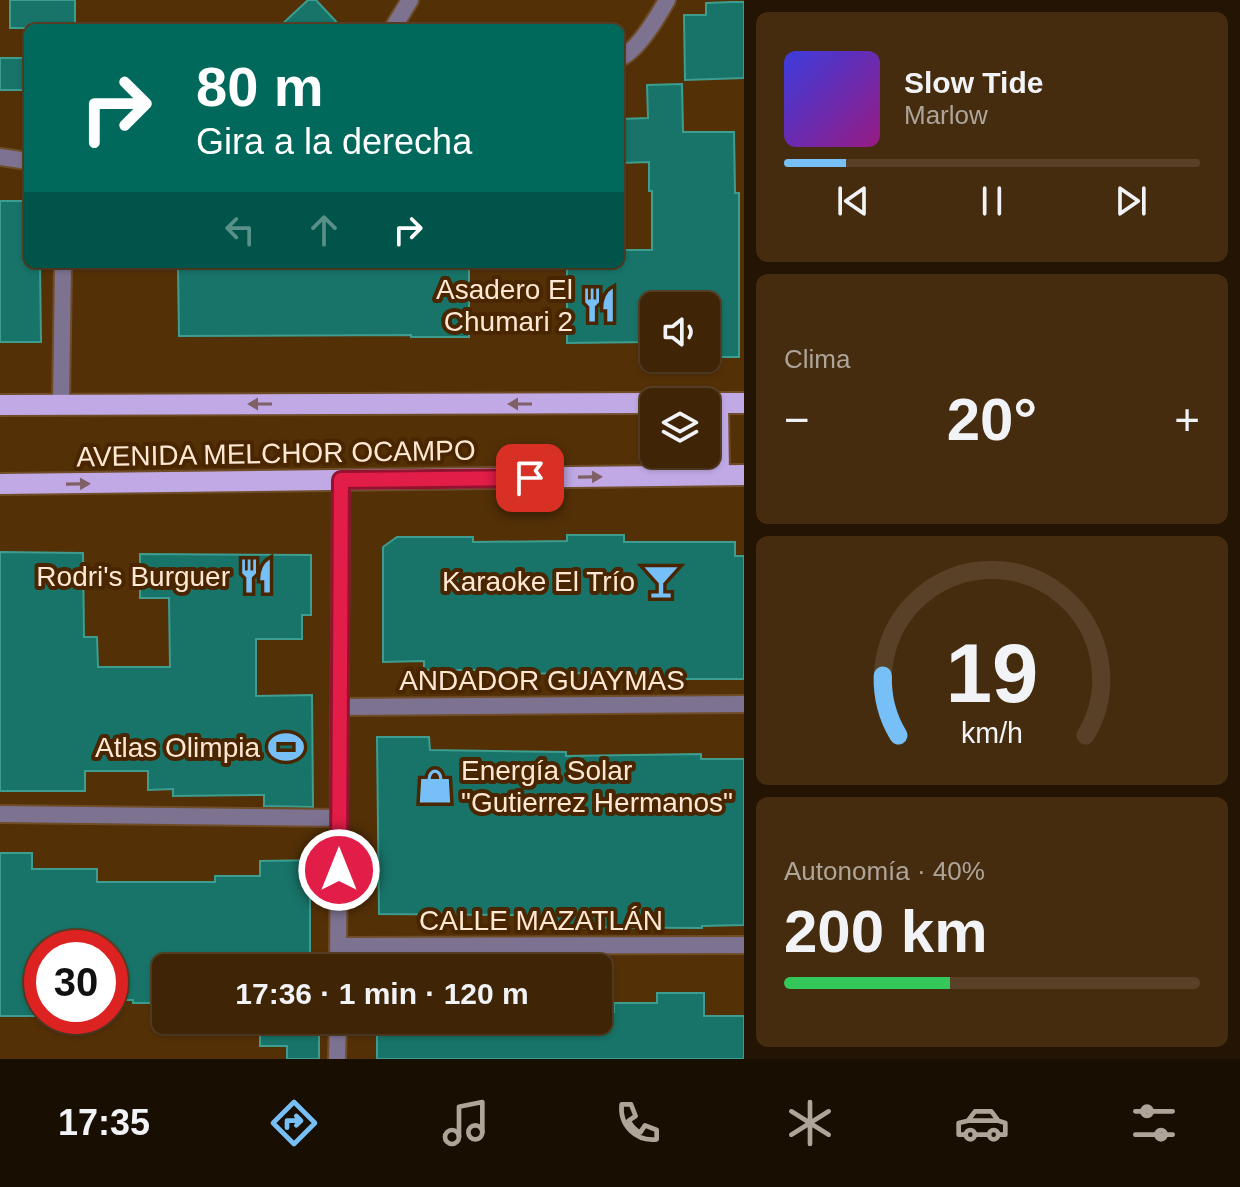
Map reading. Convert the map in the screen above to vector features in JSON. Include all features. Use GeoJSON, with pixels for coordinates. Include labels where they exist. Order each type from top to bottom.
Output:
{"type":"FeatureCollection","features":[{"type":"Feature","properties":{"kind":"main road","name":"AVENIDA MELCHOR OCAMPO"},"geometry":{"type":"LineString","coordinates":[[0,405],[640,403]]}},
{"type":"Feature","properties":{"kind":"main road"},"geometry":{"type":"LineString","coordinates":[[720,403],[744,403]]}},
{"type":"Feature","properties":{"kind":"main road"},"geometry":{"type":"LineString","coordinates":[[718,468],[719,475]]}},
{"type":"Feature","properties":{"kind":"main road","name":"AVENIDA MELCHOR OCAMPO"},"geometry":{"type":"LineString","coordinates":[[0,484],[744,475]]}},
{"type":"Feature","properties":{"kind":"street"},"geometry":{"type":"LineString","coordinates":[[395,24],[410,0]]}},
{"type":"Feature","properties":{"kind":"street"},"geometry":{"type":"LineString","coordinates":[[624,56],[657,18],[667,0]]}},
{"type":"Feature","properties":{"kind":"street"},"geometry":{"type":"LineString","coordinates":[[0,157],[24,160]]}},
{"type":"Feature","properties":{"kind":"street"},"geometry":{"type":"LineString","coordinates":[[61,405],[63,268]]}},
{"type":"Feature","properties":{"kind":"street"},"geometry":{"type":"LineString","coordinates":[[338,954],[341,480]]}},
{"type":"Feature","properties":{"kind":"street","name":"ANDADOR GUAYMAS"},"geometry":{"type":"LineString","coordinates":[[340,707],[744,704]]}},
{"type":"Feature","properties":{"kind":"street"},"geometry":{"type":"LineString","coordinates":[[0,814],[339,818]]}},
{"type":"Feature","properties":{"kind":"street","name":"CALLE MAZATLÁN"},"geometry":{"type":"LineString","coordinates":[[338,946],[744,945]]}},
{"type":"Feature","properties":{"kind":"street"},"geometry":{"type":"LineString","coordinates":[[337,1059],[338,1034]]}},
{"type":"Feature","properties":{"kind":"building"},"geometry":{"type":"Polygon","coordinates":[[[10,0],[75,0],[75,24],[24,24],[24,28],[10,28],[10,0]]]}},
{"type":"Feature","properties":{"kind":"building"},"geometry":{"type":"Polygon","coordinates":[[[308,0],[316,0],[338,24],[282,24],[308,0]]]}},
{"type":"Feature","properties":{"kind":"building"},"geometry":{"type":"Polygon","coordinates":[[[744,2],[744,78],[685,80],[684,15],[706,15],[706,3],[744,2]]]}},
{"type":"Feature","properties":{"kind":"building"},"geometry":{"type":"Polygon","coordinates":[[[0,58],[24,58],[24,90],[0,90],[0,58]]]}},
{"type":"Feature","properties":{"kind":"building"},"geometry":{"type":"Polygon","coordinates":[[[682,84],[683,132],[734,132],[735,193],[739,193],[739,357],[720,357],[720,292],[640,292],[640,342],[567,343],[567,268],[624,268],[624,250],[652,250],[649,162],[624,163],[624,119],[648,118],[647,85],[682,84]]]}},
{"type":"Feature","properties":{"kind":"building"},"geometry":{"type":"Polygon","coordinates":[[[0,201],[24,201],[24,268],[40,268],[41,342],[0,342],[0,201]]]}},
{"type":"Feature","properties":{"kind":"building"},"geometry":{"type":"Polygon","coordinates":[[[178,268],[469,268],[469,337],[179,336],[178,268]]]}},
{"type":"Feature","properties":{"kind":"building"},"geometry":{"type":"Polygon","coordinates":[[[567,535],[624,535],[624,542],[735,542],[735,556],[744,556],[744,679],[653,679],[653,674],[608,673],[482,674],[482,670],[424,670],[424,661],[383,662],[383,547],[397,537],[473,537],[473,542],[567,541],[567,535]]]}},
{"type":"Feature","properties":{"kind":"building"},"geometry":{"type":"Polygon","coordinates":[[[0,552],[83,553],[84,637],[97,637],[98,667],[170,667],[169,598],[140,598],[140,554],[311,555],[311,615],[302,615],[302,639],[256,639],[256,696],[312,695],[313,807],[264,806],[264,795],[173,796],[173,789],[148,790],[148,771],[85,771],[85,791],[0,791],[0,552]]]}},
{"type":"Feature","properties":{"kind":"building"},"geometry":{"type":"Polygon","coordinates":[[[377,737],[429,737],[430,750],[566,752],[566,756],[701,754],[701,759],[744,759],[744,925],[702,928],[522,927],[522,915],[379,914],[377,737]]]}},
{"type":"Feature","properties":{"kind":"building"},"geometry":{"type":"Polygon","coordinates":[[[0,853],[32,853],[32,869],[97,869],[97,882],[215,882],[215,876],[260,876],[260,861],[321,860],[321,896],[310,896],[310,954],[152,954],[152,1003],[133,1003],[133,1000],[128,1000],[128,930],[24,930],[24,1016],[0,1016],[0,853]]]}},
{"type":"Feature","properties":{"kind":"building"},"geometry":{"type":"Polygon","coordinates":[[[657,993],[704,993],[704,1016],[744,1016],[744,1059],[377,1059],[377,1034],[612,1034],[614,1003],[657,1003],[657,993]]]}},
{"type":"Feature","properties":{"kind":"building"},"geometry":{"type":"Polygon","coordinates":[[[260,1034],[319,1034],[319,1059],[287,1059],[287,1046],[260,1046],[260,1034]]]}},
{"type":"Feature","properties":{"kind":"place","name":"Asadero El Chumari 2"},"geometry":{"type":"Point","coordinates":[599,305]}},
{"type":"Feature","properties":{"kind":"place","name":"Rodri's Burguer"},"geometry":{"type":"Point","coordinates":[256,576]}},
{"type":"Feature","properties":{"kind":"place","name":"Karaoke El Trío"},"geometry":{"type":"Point","coordinates":[661,581]}},
{"type":"Feature","properties":{"kind":"place","name":"Atlas Olimpia"},"geometry":{"type":"Point","coordinates":[286,747]}},
{"type":"Feature","properties":{"kind":"place","name":"Energía Solar \"Gutierrez Hermanos\""},"geometry":{"type":"Point","coordinates":[435,786]}},
{"type":"Feature","properties":{"kind":"route"},"geometry":{"type":"LineString","coordinates":[[339,870],[341,480],[530,478]]}}]}
